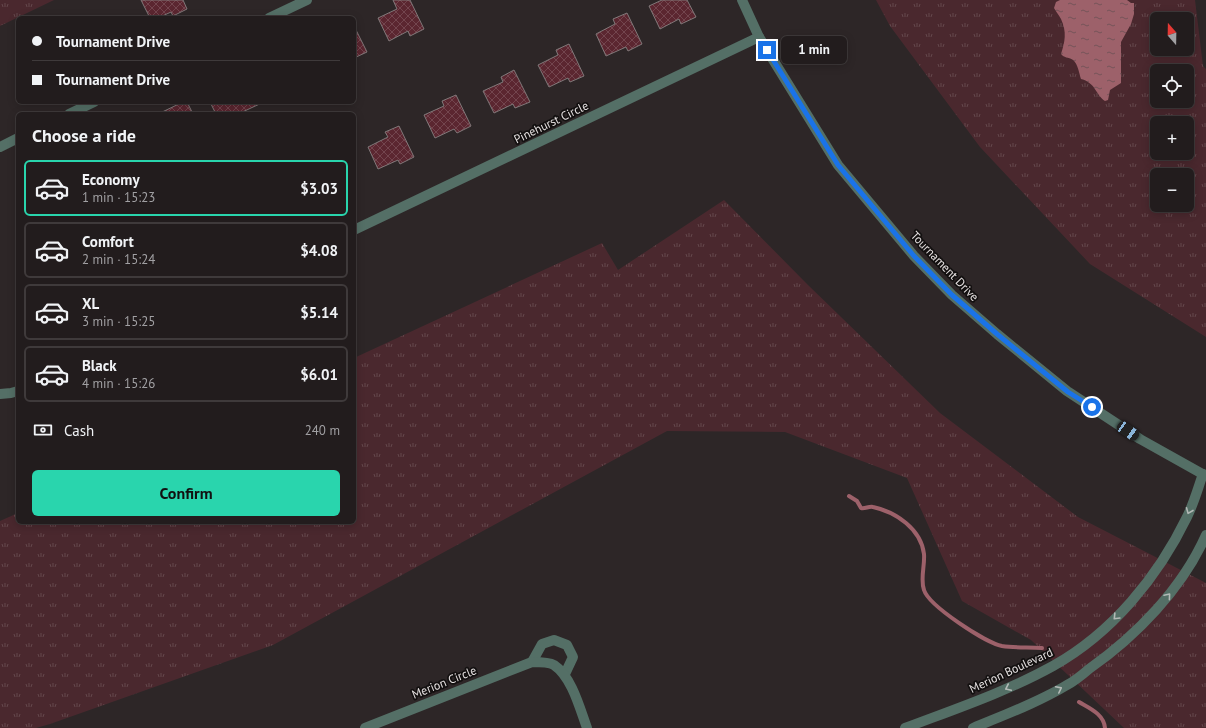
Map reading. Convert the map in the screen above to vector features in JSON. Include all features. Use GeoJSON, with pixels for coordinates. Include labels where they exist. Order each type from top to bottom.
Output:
{"type":"FeatureCollection","features":[{"type":"Feature","properties":{"kind":"street"},"geometry":{"type":"LineString","coordinates":[[273,16],[307,0]]}},
{"type":"Feature","properties":{"kind":"street","name":"Tournament Drive"},"geometry":{"type":"LineString","coordinates":[[742,0],[759,37],[838,165],[914,256],[952,295],[1068,392],[1140,439],[1205,475]]}},
{"type":"Feature","properties":{"kind":"street","name":"Pinehurst Circle"},"geometry":{"type":"LineString","coordinates":[[356,229],[759,37]]}},
{"type":"Feature","properties":{"kind":"street"},"geometry":{"type":"LineString","coordinates":[[73,112],[90,104]]}},
{"type":"Feature","properties":{"kind":"street"},"geometry":{"type":"LineString","coordinates":[[0,147],[16,139]]}},
{"type":"Feature","properties":{"kind":"street"},"geometry":{"type":"LineString","coordinates":[[2,396],[16,392]]}},
{"type":"Feature","properties":{"kind":"street","name":"Merion Boulevard"},"geometry":{"type":"LineString","coordinates":[[905,728],[928,724],[1037,674],[1072,654],[1104,630],[1129,604],[1150,578],[1168,551],[1188,516],[1205,475]]}},
{"type":"Feature","properties":{"kind":"street"},"geometry":{"type":"LineString","coordinates":[[973,728],[1027,706],[1068,685],[1109,655],[1144,624],[1172,591],[1200,548],[1206,535]]}},
{"type":"Feature","properties":{"kind":"street"},"geometry":{"type":"LineString","coordinates":[[532,662],[542,644],[554,640],[567,645],[573,657],[565,674],[587,728]]}},
{"type":"Feature","properties":{"kind":"street","name":"Merion Circle"},"geometry":{"type":"LineString","coordinates":[[365,728],[532,662],[553,664],[565,674]]}},
{"type":"Feature","properties":{"kind":"green space"},"geometry":{"type":"Polygon","coordinates":[[[0,0],[54,0],[21,16],[16,16],[16,18],[0,26],[0,0]]]}},
{"type":"Feature","properties":{"kind":"green space"},"geometry":{"type":"Polygon","coordinates":[[[876,0],[1195,0],[1203,66],[1206,69],[1206,337],[1090,264],[980,147],[890,26],[876,0]]]}},
{"type":"Feature","properties":{"kind":"green space"},"geometry":{"type":"Polygon","coordinates":[[[724,200],[808,285],[940,413],[1078,517],[1206,583],[1206,728],[1124,728],[1031,640],[962,601],[907,478],[785,432],[667,431],[273,645],[50,724],[36,728],[0,728],[0,521],[16,514],[16,524],[356,524],[356,357],[602,243],[618,270],[724,200]]]}},
{"type":"Feature","properties":{"kind":"water"},"geometry":{"type":"Polygon","coordinates":[[[1060,0],[1127,0],[1134,3],[1134,14],[1131,24],[1121,42],[1121,83],[1110,90],[1108,100],[1105,101],[1090,83],[1081,79],[1077,66],[1073,60],[1061,54],[1065,33],[1061,19],[1054,8],[1056,2],[1060,0]]]}},
{"type":"Feature","properties":{"kind":"building"},"geometry":{"type":"Polygon","coordinates":[[[141,0],[183,0],[187,9],[173,16],[171,12],[162,16],[149,16],[141,0]]]}},
{"type":"Feature","properties":{"kind":"building"},"geometry":{"type":"Polygon","coordinates":[[[393,0],[410,0],[424,29],[410,36],[408,31],[389,41],[378,18],[397,9],[393,0]]]}},
{"type":"Feature","properties":{"kind":"building"},"geometry":{"type":"Polygon","coordinates":[[[662,0],[687,0],[696,17],[681,24],[679,19],[660,29],[649,6],[662,0]]]}},
{"type":"Feature","properties":{"kind":"building"},"geometry":{"type":"Polygon","coordinates":[[[627,13],[642,44],[628,51],[626,47],[606,56],[596,34],[615,24],[613,19],[627,13]]]}},
{"type":"Feature","properties":{"kind":"building"},"geometry":{"type":"Polygon","coordinates":[[[356,30],[367,52],[356,57],[356,30]]]}},
{"type":"Feature","properties":{"kind":"building"},"geometry":{"type":"Polygon","coordinates":[[[569,44],[584,76],[570,82],[568,78],[549,87],[538,65],[558,55],[556,50],[569,44]]]}},
{"type":"Feature","properties":{"kind":"building"},"geometry":{"type":"Polygon","coordinates":[[[514,70],[530,102],[515,108],[513,104],[494,113],[483,91],[503,82],[501,77],[514,70]]]}},
{"type":"Feature","properties":{"kind":"building"},"geometry":{"type":"Polygon","coordinates":[[[456,95],[471,126],[457,133],[454,129],[435,138],[424,115],[444,106],[442,101],[456,95]]]}},
{"type":"Feature","properties":{"kind":"building"},"geometry":{"type":"Polygon","coordinates":[[[179,104],[188,104],[192,112],[162,112],[179,104]]]}},
{"type":"Feature","properties":{"kind":"building"},"geometry":{"type":"Polygon","coordinates":[[[211,104],[260,104],[242,112],[215,112],[211,104]]]}},
{"type":"Feature","properties":{"kind":"building"},"geometry":{"type":"Polygon","coordinates":[[[399,126],[414,157],[400,164],[398,160],[378,169],[368,147],[388,137],[385,132],[399,126]]]}},
{"type":"Feature","properties":{"kind":"waterway"},"geometry":{"type":"LineString","coordinates":[[849,496],[857,501],[861,508],[873,507],[882,509],[898,517],[913,529],[922,545],[924,554],[922,581],[924,590],[928,597],[947,614],[984,638],[1002,646],[1042,648]]}},
{"type":"Feature","properties":{"kind":"waterway"},"geometry":{"type":"LineString","coordinates":[[1079,702],[1099,715],[1105,728]]}},
{"type":"Feature","properties":{"kind":"route"},"geometry":{"type":"LineString","coordinates":[[767,50],[838,165],[914,256],[952,295],[997,334],[1068,392],[1092,407]]}}]}
